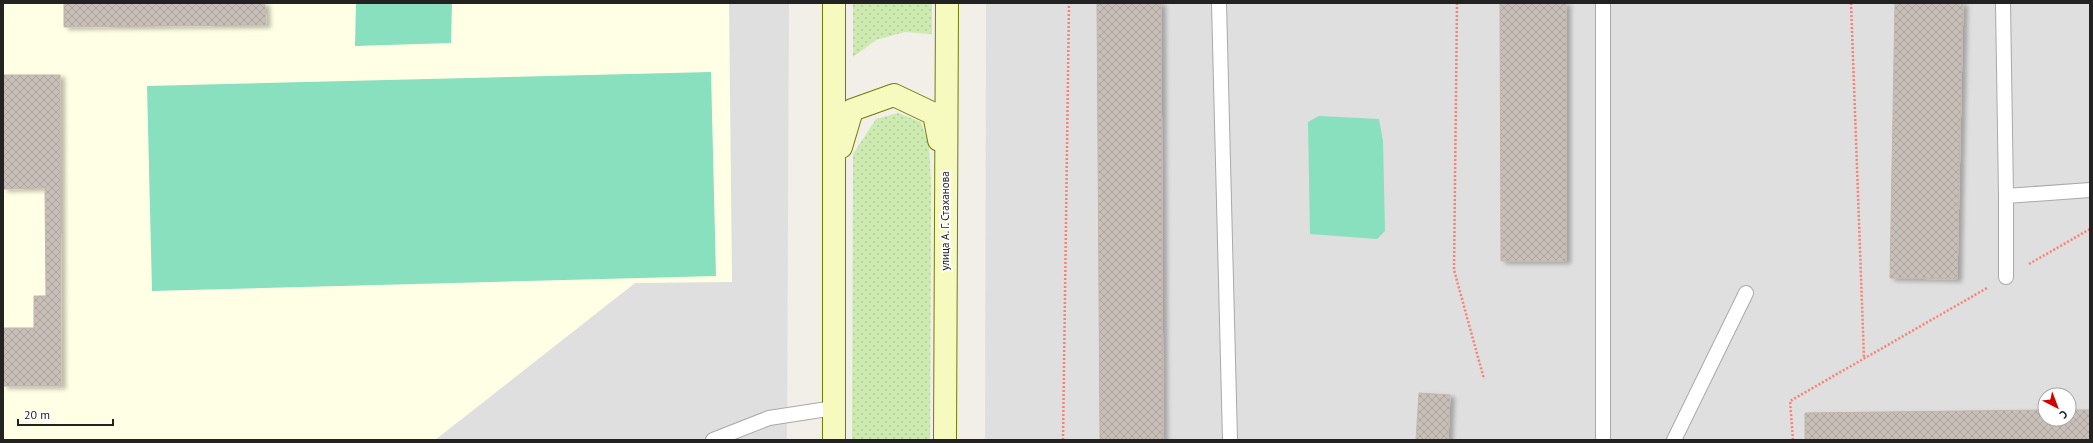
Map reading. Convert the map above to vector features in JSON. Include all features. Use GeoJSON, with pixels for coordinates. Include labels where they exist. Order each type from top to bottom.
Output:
{"type":"FeatureCollection","features":[{"type":"Feature","properties":{"kind":"main road"},"geometry":{"type":"LineString","coordinates":[[834,3],[834,440]]}},
{"type":"Feature","properties":{"kind":"main road","name":"улица А. Г. Стаханова"},"geometry":{"type":"LineString","coordinates":[[945,440],[946,3]]}},
{"type":"Feature","properties":{"kind":"main road"},"geometry":{"type":"LineString","coordinates":[[835,167],[852,110],[895,95],[934,114],[946,171]]}},
{"type":"Feature","properties":{"kind":"lane"},"geometry":{"type":"LineString","coordinates":[[1219,3],[1230,440]]}},
{"type":"Feature","properties":{"kind":"lane"},"geometry":{"type":"LineString","coordinates":[[1603,3],[1603,440]]}},
{"type":"Feature","properties":{"kind":"lane"},"geometry":{"type":"LineString","coordinates":[[2003,3],[2006,277]]}},
{"type":"Feature","properties":{"kind":"lane"},"geometry":{"type":"LineString","coordinates":[[2006,196],[2090,190]]}},
{"type":"Feature","properties":{"kind":"lane"},"geometry":{"type":"LineString","coordinates":[[1674,440],[1746,293]]}},
{"type":"Feature","properties":{"kind":"lane"},"geometry":{"type":"LineString","coordinates":[[713,440],[769,418],[834,408]]}},
{"type":"Feature","properties":{"kind":"path"},"geometry":{"type":"LineString","coordinates":[[1063,440],[1069,3]]}},
{"type":"Feature","properties":{"kind":"path"},"geometry":{"type":"LineString","coordinates":[[1457,3],[1454,270],[1484,379]]}},
{"type":"Feature","properties":{"kind":"path"},"geometry":{"type":"LineString","coordinates":[[1850,3],[1864,359]]}},
{"type":"Feature","properties":{"kind":"path"},"geometry":{"type":"LineString","coordinates":[[1793,440],[1790,402],[2090,229]]}},
{"type":"Feature","properties":{"kind":"shaded area"},"geometry":{"type":"Polygon","coordinates":[[[3,3],[789,3],[787,440],[3,440],[3,3]]]}},
{"type":"Feature","properties":{"kind":"shaded area"},"geometry":{"type":"Polygon","coordinates":[[[3,3],[729,3],[732,282],[635,283],[435,440],[3,440],[3,3]]]}},
{"type":"Feature","properties":{"kind":"shaded area"},"geometry":{"type":"Polygon","coordinates":[[[986,3],[2090,3],[2090,440],[985,440],[986,3]]]}},
{"type":"Feature","properties":{"kind":"green space"},"geometry":{"type":"Polygon","coordinates":[[[356,3],[452,3],[451,43],[355,46],[356,3]]]}},
{"type":"Feature","properties":{"kind":"green space"},"geometry":{"type":"Polygon","coordinates":[[[853,3],[932,3],[932,34],[905,32],[876,40],[853,57],[853,3]]]}},
{"type":"Feature","properties":{"kind":"green space"},"geometry":{"type":"Polygon","coordinates":[[[711,72],[716,276],[152,291],[147,86],[711,72]]]}},
{"type":"Feature","properties":{"kind":"green space"},"geometry":{"type":"Polygon","coordinates":[[[898,113],[921,122],[929,145],[931,184],[930,440],[852,440],[853,154],[876,119],[898,113]]]}},
{"type":"Feature","properties":{"kind":"green space"},"geometry":{"type":"Polygon","coordinates":[[[1319,116],[1379,119],[1383,141],[1385,231],[1377,239],[1310,234],[1308,122],[1319,116]]]}},
{"type":"Feature","properties":{"kind":"building"},"geometry":{"type":"Polygon","coordinates":[[[64,3],[265,3],[266,25],[64,27],[64,3]]]}},
{"type":"Feature","properties":{"kind":"building"},"geometry":{"type":"Polygon","coordinates":[[[1097,3],[1161,3],[1163,440],[1100,440],[1097,3]]]}},
{"type":"Feature","properties":{"kind":"building"},"geometry":{"type":"Polygon","coordinates":[[[1500,3],[1566,3],[1566,261],[1501,261],[1500,3]]]}},
{"type":"Feature","properties":{"kind":"building"},"geometry":{"type":"Polygon","coordinates":[[[1895,3],[1963,3],[1957,279],[1890,278],[1895,3]]]}},
{"type":"Feature","properties":{"kind":"building"},"geometry":{"type":"Polygon","coordinates":[[[3,75],[60,75],[61,386],[3,386],[3,328],[34,328],[34,296],[46,296],[45,188],[3,189],[3,75]]]}},
{"type":"Feature","properties":{"kind":"building"},"geometry":{"type":"Polygon","coordinates":[[[1419,393],[1450,395],[1448,440],[1416,440],[1419,393]]]}},
{"type":"Feature","properties":{"kind":"building"},"geometry":{"type":"Polygon","coordinates":[[[2037,410],[2037,427],[2077,427],[2077,410],[2090,410],[2090,440],[1805,440],[1805,413],[2037,410]]]}}]}
